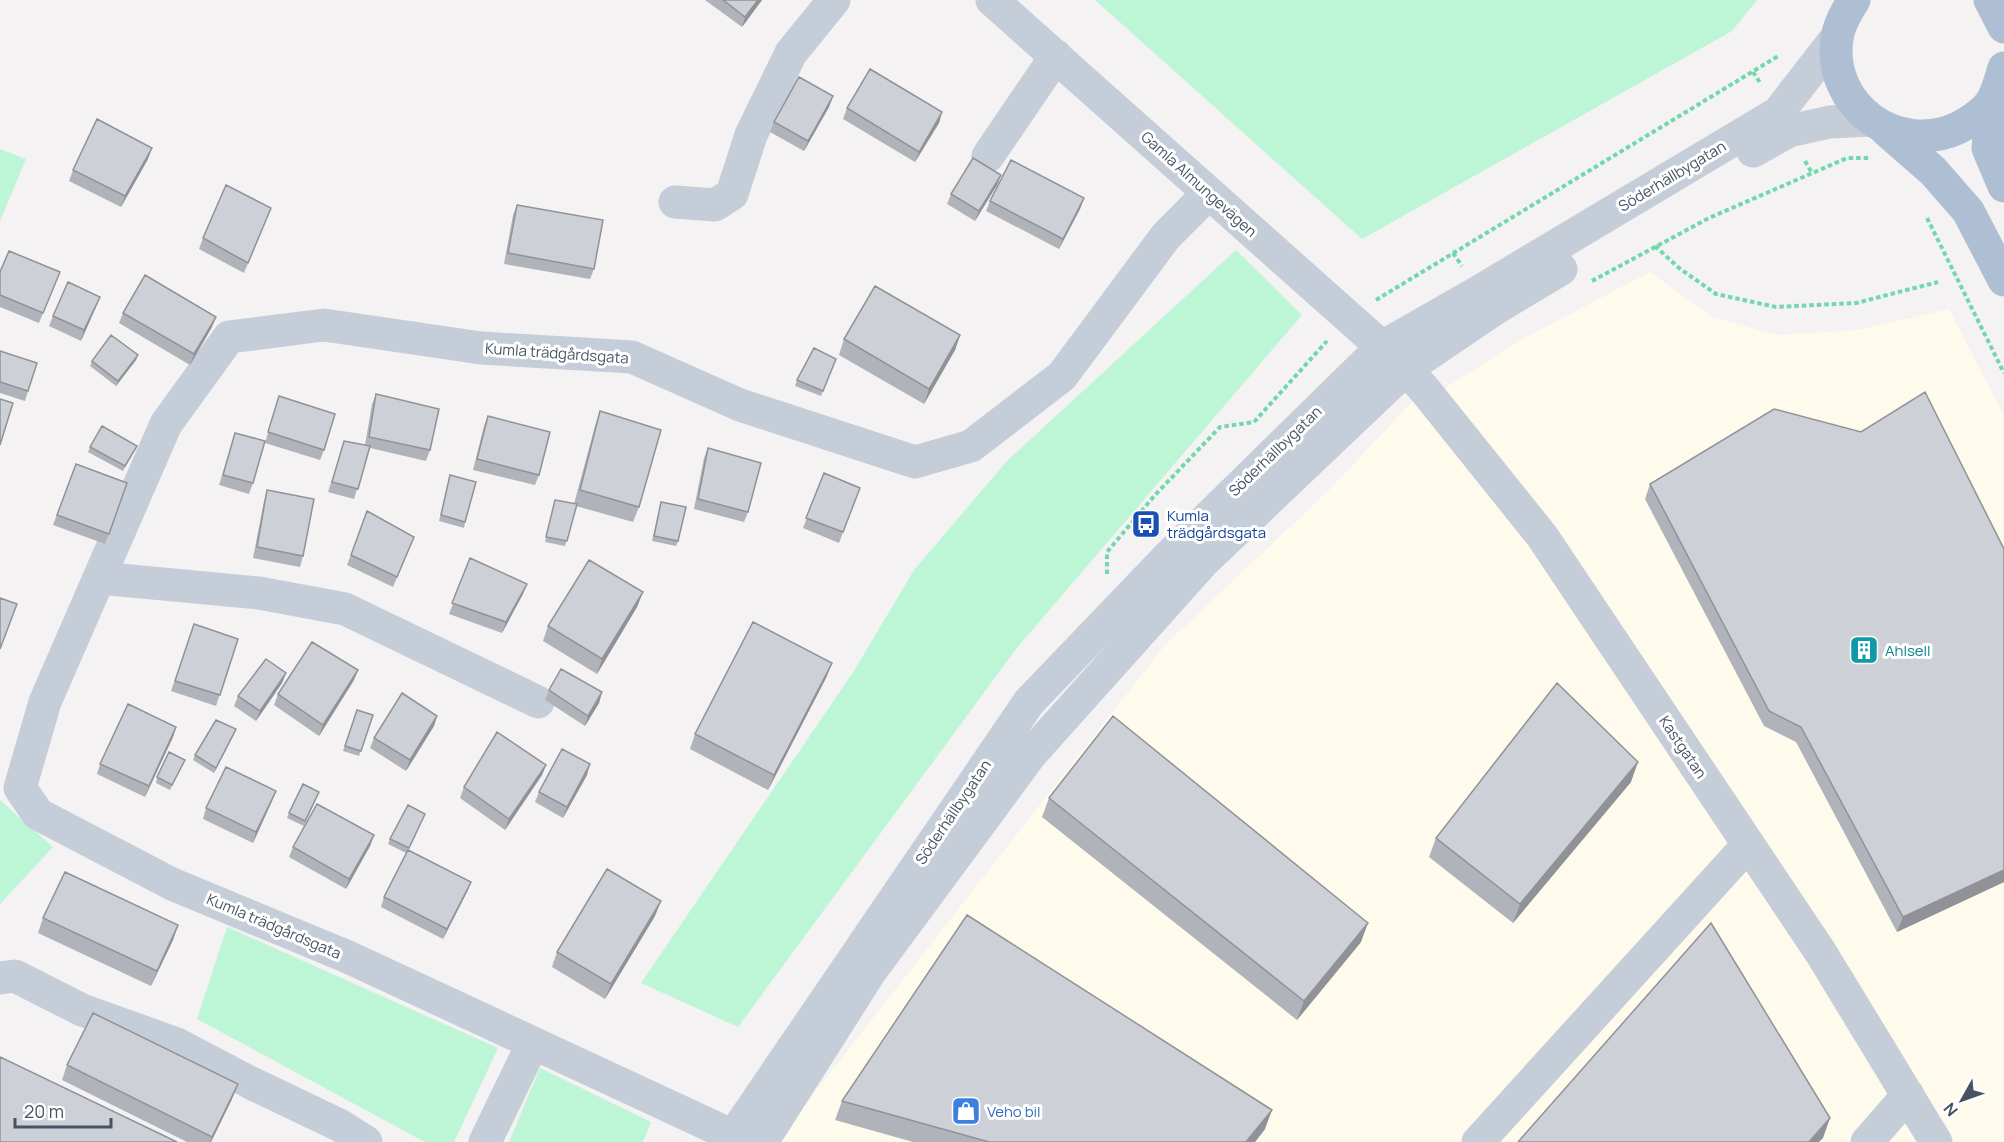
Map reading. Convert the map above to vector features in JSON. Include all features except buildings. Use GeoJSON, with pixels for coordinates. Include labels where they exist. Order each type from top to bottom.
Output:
{"type":"FeatureCollection","features":[{"type":"Feature","properties":{"kind":"main road"},"geometry":{"type":"LineString","coordinates":[[1854,0],[1844,17],[1837,38],[1837,61],[1842,84],[1855,104],[1934,171],[1968,211],[2004,280]]}},
{"type":"Feature","properties":{"kind":"main road"},"geometry":{"type":"LineString","coordinates":[[1990,0],[2004,27]]}},
{"type":"Feature","properties":{"kind":"main road"},"geometry":{"type":"LineString","coordinates":[[2004,68],[1993,99],[1988,148],[2004,186]]}},
{"type":"Feature","properties":{"kind":"main road"},"geometry":{"type":"LineString","coordinates":[[1878,124],[1914,136],[1945,134],[1972,121],[1993,99]]}},
{"type":"Feature","properties":{"kind":"street"},"geometry":{"type":"LineString","coordinates":[[675,202],[715,205],[732,194],[751,135],[791,53],[834,0]]}},
{"type":"Feature","properties":{"kind":"street","name":"Gamla Almungevägen"},"geometry":{"type":"LineString","coordinates":[[992,0],[1406,369]]}},
{"type":"Feature","properties":{"kind":"street","name":"Söderhällbygatan"},"geometry":{"type":"LineString","coordinates":[[742,1140],[1029,702],[1171,554],[1382,347],[1778,113],[1837,38]]}},
{"type":"Feature","properties":{"kind":"street"},"geometry":{"type":"LineString","coordinates":[[988,156],[1056,56]]}},
{"type":"Feature","properties":{"kind":"street","name":"Söderhällbygatan"},"geometry":{"type":"LineString","coordinates":[[742,1140],[1031,754],[1204,561],[1406,369],[1492,310],[1789,131],[1820,124],[1878,124]]}},
{"type":"Feature","properties":{"kind":"street","name":"Kumla trädgårdsgata"},"geometry":{"type":"LineString","coordinates":[[742,1140],[348,957],[172,884],[38,814],[20,788],[45,702],[166,424],[229,338],[324,325],[481,348],[632,357],[740,405],[915,462],[971,446],[1062,376],[1166,236],[1209,193]]}},
{"type":"Feature","properties":{"kind":"street","name":"Kastgatan"},"geometry":{"type":"LineString","coordinates":[[1406,369],[1542,536],[1821,953],[1936,1142]]}},
{"type":"Feature","properties":{"kind":"street"},"geometry":{"type":"LineString","coordinates":[[99,578],[259,593],[345,609],[538,702]]}},
{"type":"Feature","properties":{"kind":"street"},"geometry":{"type":"LineString","coordinates":[[1478,1142],[1748,845]]}},
{"type":"Feature","properties":{"kind":"street"},"geometry":{"type":"LineString","coordinates":[[0,978],[15,976],[82,1010],[177,1044],[339,1125],[366,1142]]}},
{"type":"Feature","properties":{"kind":"street"},"geometry":{"type":"LineString","coordinates":[[485,1142],[532,1043]]}},
{"type":"Feature","properties":{"kind":"street"},"geometry":{"type":"LineString","coordinates":[[1867,1142],[1908,1095]]}},
{"type":"Feature","properties":{"kind":"path"},"geometry":{"type":"LineString","coordinates":[[1586,284],[1709,218],[1847,158],[1873,158]]}},
{"type":"Feature","properties":{"kind":"path"},"geometry":{"type":"LineString","coordinates":[[1923,213],[1930,222],[2004,373]]}},
{"type":"Feature","properties":{"kind":"path"},"geometry":{"type":"LineString","coordinates":[[1655,246],[1679,268],[1716,294],[1776,307],[1856,303],[1938,282]]}},
{"type":"Feature","properties":{"kind":"shaded area"},"geometry":{"type":"Polygon","coordinates":[[[1650,272],[1712,317],[1778,335],[1859,330],[1949,309],[2004,416],[2004,1142],[776,1142],[1165,645],[1329,490],[1424,389],[1908,1093],[1901,1052],[1845,963],[1440,391],[1528,336],[1650,272]]]}},
{"type":"Feature","properties":{"kind":"green space"},"geometry":{"type":"Polygon","coordinates":[[[1095,0],[1757,0],[1732,31],[1362,239],[1095,0]]]}},
{"type":"Feature","properties":{"kind":"green space"},"geometry":{"type":"Polygon","coordinates":[[[0,149],[26,159],[0,221],[0,149]]]}},
{"type":"Feature","properties":{"kind":"green space"},"geometry":{"type":"Polygon","coordinates":[[[1236,250],[1302,315],[1016,649],[738,1027],[641,983],[854,671],[914,570],[1007,461],[1236,250]]]}},
{"type":"Feature","properties":{"kind":"green space"},"geometry":{"type":"Polygon","coordinates":[[[0,800],[53,847],[0,904],[0,800]]]}},
{"type":"Feature","properties":{"kind":"green space"},"geometry":{"type":"Polygon","coordinates":[[[227,927],[498,1048],[454,1142],[425,1142],[197,1019],[227,927]]]}},
{"type":"Feature","properties":{"kind":"green space"},"geometry":{"type":"Polygon","coordinates":[[[540,1068],[651,1122],[643,1142],[509,1142],[540,1068]]]}},
{"type":"Feature","properties":{"kind":"place","name":"Kumla trädgårdsgata"},"geometry":{"type":"Point","coordinates":[1146,524]}},
{"type":"Feature","properties":{"kind":"place","name":"Ahlsell"},"geometry":{"type":"Point","coordinates":[1864,650]}},
{"type":"Feature","properties":{"kind":"place","name":"Veho bil"},"geometry":{"type":"Point","coordinates":[966,1111]}}]}
